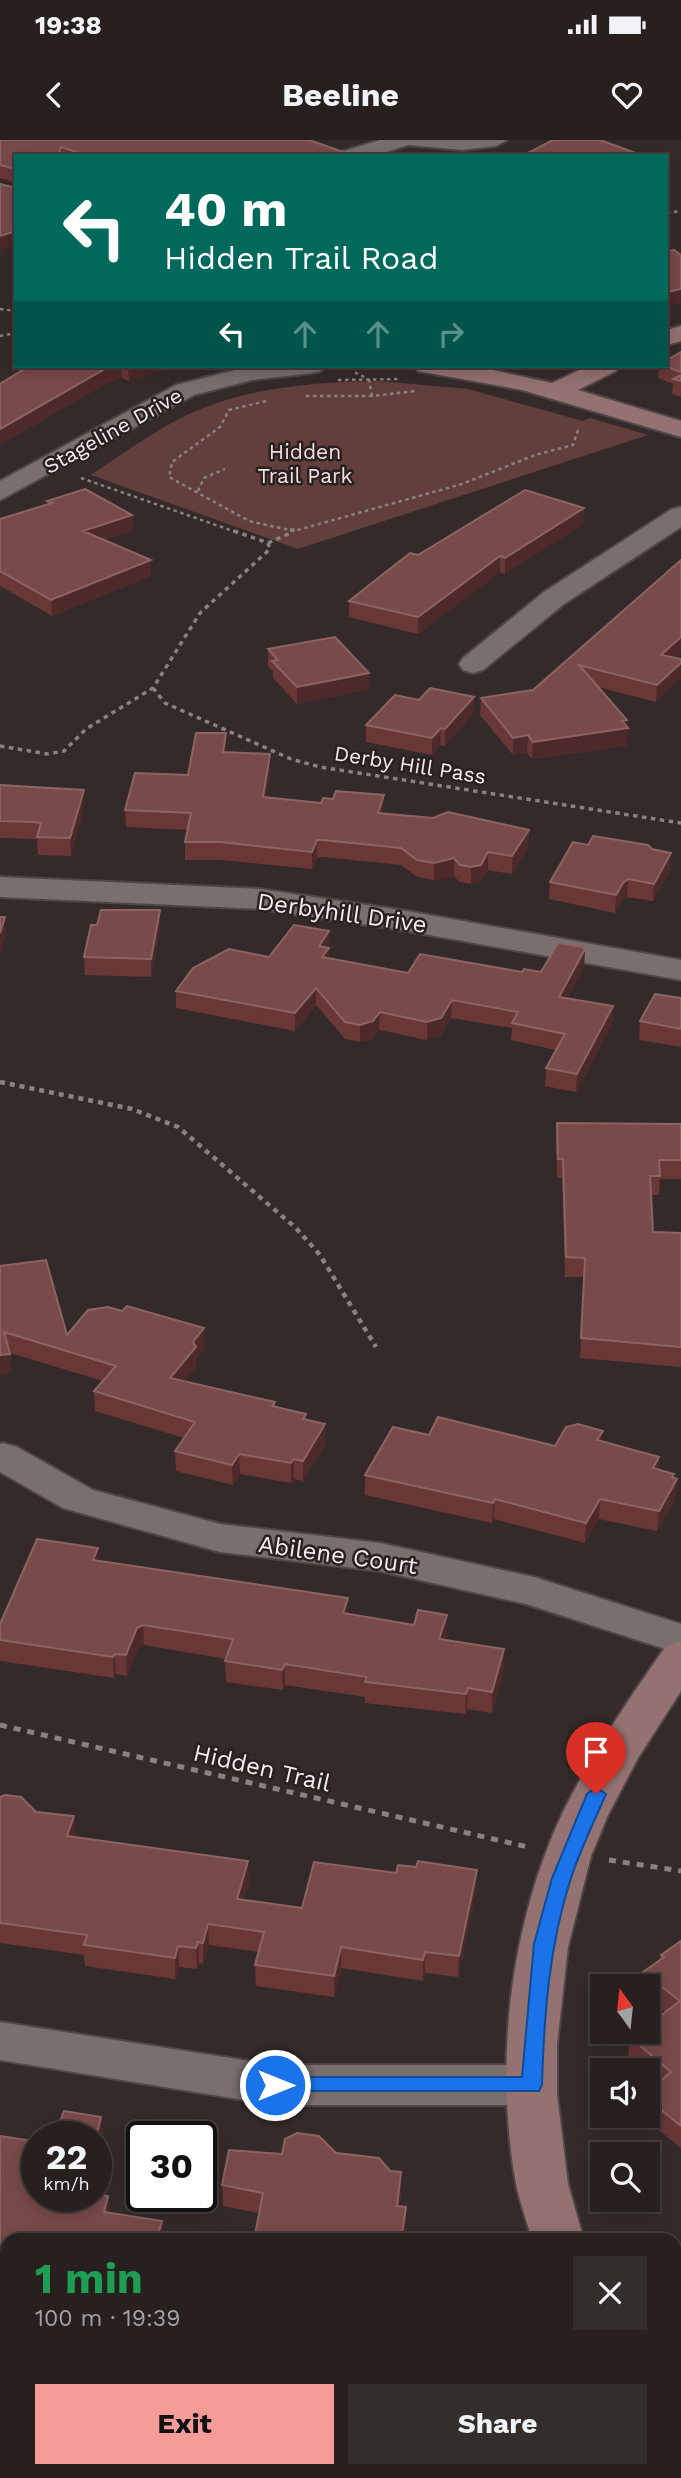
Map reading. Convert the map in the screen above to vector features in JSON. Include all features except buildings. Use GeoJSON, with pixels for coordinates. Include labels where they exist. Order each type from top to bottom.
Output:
{"type":"FeatureCollection","features":[{"type":"Feature","properties":{"kind":"street"},"geometry":{"type":"LineString","coordinates":[[358,154],[402,140]]}},
{"type":"Feature","properties":{"kind":"street"},"geometry":{"type":"LineString","coordinates":[[413,140],[461,145],[496,140]]}},
{"type":"Feature","properties":{"kind":"street","name":"Stageline Drive"},"geometry":{"type":"LineString","coordinates":[[0,492],[185,390],[251,373],[295,368]]}},
{"type":"Feature","properties":{"kind":"street"},"geometry":{"type":"LineString","coordinates":[[444,368],[487,373],[558,390],[681,429]]}},
{"type":"Feature","properties":{"kind":"street"},"geometry":{"type":"LineString","coordinates":[[558,390],[603,368]]}},
{"type":"Feature","properties":{"kind":"street"},"geometry":{"type":"LineString","coordinates":[[473,664],[554,598],[681,515]]}},
{"type":"Feature","properties":{"kind":"street","name":"Derbyhill Drive"},"geometry":{"type":"LineString","coordinates":[[0,887],[260,899],[407,921],[681,970]]}},
{"type":"Feature","properties":{"kind":"street","name":"Abilene Court"},"geometry":{"type":"LineString","coordinates":[[3,1455],[78,1499],[220,1538],[380,1557],[534,1591],[681,1639]]}},
{"type":"Feature","properties":{"kind":"street"},"geometry":{"type":"LineString","coordinates":[[556,2233],[542,2183],[532,2085],[534,2032],[544,1944],[561,1878],[584,1818],[621,1746],[681,1657]]}},
{"type":"Feature","properties":{"kind":"street"},"geometry":{"type":"LineString","coordinates":[[0,2041],[275,2085],[532,2085]]}},
{"type":"Feature","properties":{"kind":"path"},"geometry":{"type":"LineString","coordinates":[[353,368],[354,372],[372,382],[372,396]]}},
{"type":"Feature","properties":{"kind":"path"},"geometry":{"type":"LineString","coordinates":[[294,397],[372,396],[421,390]]}},
{"type":"Feature","properties":{"kind":"path"},"geometry":{"type":"LineString","coordinates":[[271,400],[229,410],[220,427],[172,462],[169,477],[249,521],[294,531]]}},
{"type":"Feature","properties":{"kind":"path"},"geometry":{"type":"LineString","coordinates":[[82,474],[81,479],[268,544],[294,531],[463,484],[535,455],[573,444],[577,440],[579,426],[571,421]]}},
{"type":"Feature","properties":{"kind":"path"},"geometry":{"type":"LineString","coordinates":[[198,491],[204,478],[225,468]]}},
{"type":"Feature","properties":{"kind":"path"},"geometry":{"type":"LineString","coordinates":[[0,746],[47,754],[64,751],[86,729],[153,688],[200,613],[270,550],[268,544]]}},
{"type":"Feature","properties":{"kind":"path","name":"Derby Hill Pass"},"geometry":{"type":"LineString","coordinates":[[153,688],[165,703],[291,759],[681,823]]}},
{"type":"Feature","properties":{"kind":"path"},"geometry":{"type":"LineString","coordinates":[[0,1082],[132,1109],[178,1127],[296,1228],[320,1255],[376,1347]]}},
{"type":"Feature","properties":{"kind":"path","name":"Hidden Trail"},"geometry":{"type":"LineString","coordinates":[[0,1725],[515,1846]]}},
{"type":"Feature","properties":{"kind":"path"},"geometry":{"type":"LineString","coordinates":[[618,1861],[681,1871]]}},
{"type":"Feature","properties":{"kind":"green space","name":"Hidden Trail Park"},"geometry":{"type":"Polygon","coordinates":[[[378,381],[468,389],[583,421],[590,418],[648,435],[298,549],[91,475],[166,426],[200,409],[275,389],[378,381]]]}},
{"type":"Feature","properties":{"kind":"route"},"geometry":{"type":"LineString","coordinates":[[275,2085],[532,2085],[534,2032],[544,1944],[561,1878],[596,1794]]}}]}
